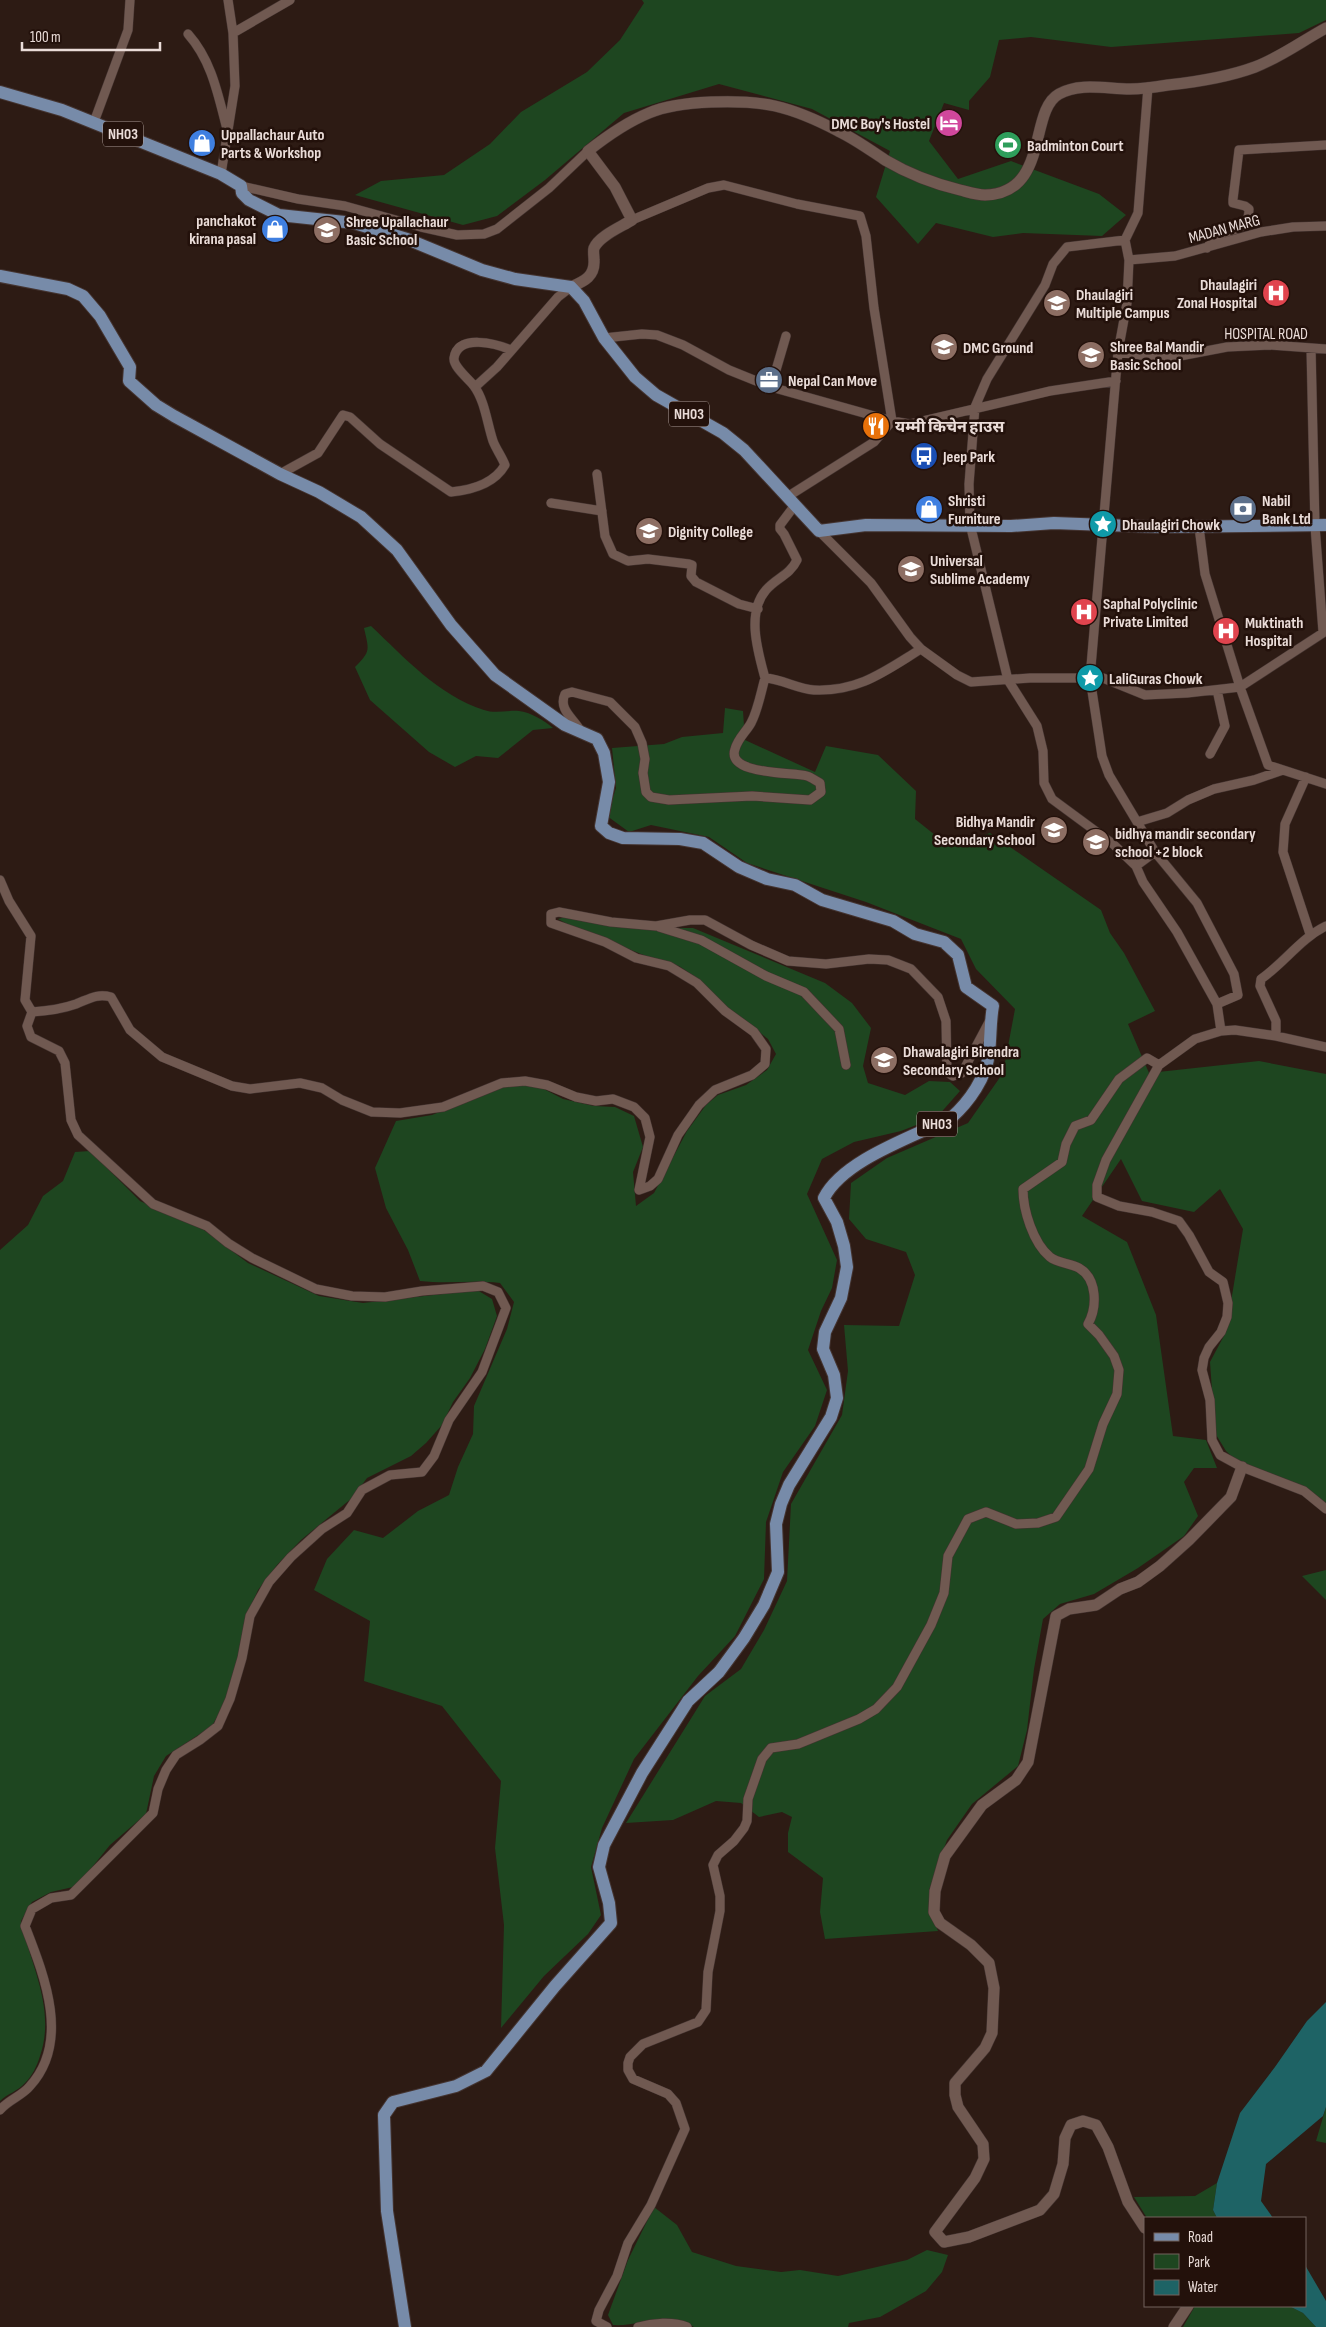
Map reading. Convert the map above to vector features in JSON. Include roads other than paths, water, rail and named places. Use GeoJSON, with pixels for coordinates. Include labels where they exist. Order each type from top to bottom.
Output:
{"type":"FeatureCollection","features":[{"type":"Feature","properties":{"kind":"main road","name":"NH03"},"geometry":{"type":"LineString","coordinates":[[0,92],[62,110],[220,174],[241,186],[242,193],[249,200],[279,215],[354,222],[407,239],[482,270],[515,279],[571,287],[584,302],[604,338],[621,362],[643,384],[656,395],[723,433],[744,450],[819,531]]}},
{"type":"Feature","properties":{"kind":"main road","name":"NH03"},"geometry":{"type":"LineString","coordinates":[[0,276],[68,289],[83,296],[100,316],[130,367],[129,382],[139,391],[162,408],[280,474],[319,492],[361,517],[397,550],[451,625],[495,675],[565,725],[597,739],[604,753],[609,782],[602,826],[609,833],[623,838],[680,838],[703,843],[739,867],[767,879],[795,886],[822,900],[893,922],[915,934],[944,942],[958,955],[966,988],[992,1006],[989,1054],[984,1072],[961,1109],[951,1118],[877,1153],[839,1177],[830,1186],[824,1198],[837,1222],[844,1246],[847,1268],[841,1298],[825,1332],[823,1349],[834,1375],[837,1398],[831,1417],[789,1484],[781,1504],[776,1524],[778,1572],[764,1605],[744,1638],[719,1672],[688,1701],[642,1773],[604,1845],[599,1867],[609,1903],[611,1923],[555,1986],[486,2071],[456,2086],[393,2102],[384,2115],[387,2211],[405,2327]]}},
{"type":"Feature","properties":{"kind":"main road"},"geometry":{"type":"LineString","coordinates":[[819,531],[866,525],[1102,524],[1158,527],[1320,526]]}},
{"type":"Feature","properties":{"kind":"street"},"geometry":{"type":"LineString","coordinates":[[94,122],[128,30],[130,0]]}},
{"type":"Feature","properties":{"kind":"street"},"geometry":{"type":"LineString","coordinates":[[220,174],[235,86],[233,33],[228,0]]}},
{"type":"Feature","properties":{"kind":"street"},"geometry":{"type":"LineString","coordinates":[[233,33],[290,0]]}},
{"type":"Feature","properties":{"kind":"street"},"geometry":{"type":"LineString","coordinates":[[241,186],[298,199],[346,206],[420,227],[456,234],[484,234],[498,230],[612,132],[650,112],[672,106],[736,103],[774,106],[810,118],[839,131],[888,162],[944,186],[982,195],[1001,194],[1015,186],[1024,174],[1037,147],[1048,108],[1058,94],[1081,87],[1132,89],[1168,86],[1220,76],[1255,67],[1288,51],[1326,28]]}},
{"type":"Feature","properties":{"kind":"street"},"geometry":{"type":"LineString","coordinates":[[188,34],[200,47],[208,62],[228,135]]}},
{"type":"Feature","properties":{"kind":"street"},"geometry":{"type":"LineString","coordinates":[[1148,87],[1138,213],[1125,240],[1129,260],[1127,303],[1118,352],[1090,678],[1102,756],[1109,775],[1155,852],[1197,903],[1234,974],[1238,995],[1217,1004]]}},
{"type":"Feature","properties":{"kind":"street"},"geometry":{"type":"LineString","coordinates":[[1207,248],[1215,237],[1235,231],[1248,219],[1249,209],[1233,203],[1239,150],[1326,145]]}},
{"type":"Feature","properties":{"kind":"street"},"geometry":{"type":"LineString","coordinates":[[588,151],[615,187],[632,220]]}},
{"type":"Feature","properties":{"kind":"street"},"geometry":{"type":"LineString","coordinates":[[475,387],[558,297],[571,287],[584,281],[592,273],[595,268],[594,249],[599,241],[632,220],[708,188],[724,186],[797,204],[860,216],[866,236],[874,308],[892,421],[874,442],[791,501],[780,528],[797,560],[793,569],[766,590],[758,608],[755,624],[765,678],[751,722],[741,734],[734,752],[735,758],[740,765],[760,770],[808,776],[820,784],[821,792],[810,800],[752,796],[669,800],[651,797],[646,792],[644,784],[645,759],[642,743],[635,727],[623,713],[610,702],[572,692],[565,694],[562,699],[563,707],[580,730]]}},
{"type":"Feature","properties":{"kind":"street","name":"MADAN MARG"},"geometry":{"type":"LineString","coordinates":[[1129,260],[1175,256],[1261,232],[1293,227],[1326,226]]}},
{"type":"Feature","properties":{"kind":"street"},"geometry":{"type":"LineString","coordinates":[[1125,240],[1067,247],[1061,253],[1054,264],[1046,285],[987,379],[975,407],[969,484],[970,524],[1008,680],[1022,699],[1037,726],[1043,751],[1044,783],[1052,800],[1113,844],[1136,866],[1144,882],[1177,932],[1217,1004],[1221,1031]]}},
{"type":"Feature","properties":{"kind":"street"},"geometry":{"type":"LineString","coordinates":[[604,338],[642,334],[657,335],[683,345],[729,370],[771,387],[892,421],[910,424],[975,407],[1050,391],[1116,380]]}},
{"type":"Feature","properties":{"kind":"street"},"geometry":{"type":"LineString","coordinates":[[771,387],[786,336]]}},
{"type":"Feature","properties":{"kind":"street"},"geometry":{"type":"LineString","coordinates":[[280,474],[318,453],[342,414],[350,416],[380,444],[451,492],[464,491],[486,484],[500,474],[506,465],[494,443],[484,408],[475,387],[455,363],[454,357],[460,348],[470,342],[502,346],[511,350]]}},
{"type":"Feature","properties":{"kind":"street","name":"HOSPITAL ROAD"},"geometry":{"type":"LineString","coordinates":[[1118,352],[1155,358],[1180,356],[1227,347],[1270,345],[1326,349]]}},
{"type":"Feature","properties":{"kind":"street"},"geometry":{"type":"LineString","coordinates":[[819,531],[870,584],[921,649],[957,675],[971,682],[1103,678],[1146,695],[1240,687],[1325,632],[1311,348]]}},
{"type":"Feature","properties":{"kind":"street"},"geometry":{"type":"LineString","coordinates":[[597,474],[605,536],[612,554],[628,562],[648,559],[692,565],[691,576],[696,582],[739,604],[758,608]]}},
{"type":"Feature","properties":{"kind":"street"},"geometry":{"type":"LineString","coordinates":[[551,503],[602,510]]}},
{"type":"Feature","properties":{"kind":"street"},"geometry":{"type":"LineString","coordinates":[[1199,527],[1205,574],[1240,687],[1268,765],[1326,784]]}},
{"type":"Feature","properties":{"kind":"street"},"geometry":{"type":"LineString","coordinates":[[765,678],[813,690],[836,689],[866,683],[921,649]]}},
{"type":"Feature","properties":{"kind":"street"},"geometry":{"type":"LineString","coordinates":[[1210,754],[1225,726],[1217,690]]}},
{"type":"Feature","properties":{"kind":"street"},"geometry":{"type":"LineString","coordinates":[[1137,822],[1167,813],[1188,800],[1214,789],[1254,780],[1283,770]]}},
{"type":"Feature","properties":{"kind":"street"},"geometry":{"type":"LineString","coordinates":[[1306,777],[1285,824],[1283,852],[1310,934]]}},
{"type":"Feature","properties":{"kind":"street"},"geometry":{"type":"LineString","coordinates":[[1136,866],[1155,852]]}},
{"type":"Feature","properties":{"kind":"street"},"geometry":{"type":"LineString","coordinates":[[0,880],[9,901],[31,936],[25,1000],[32,1012],[27,1026],[31,1037],[59,1051],[65,1063],[71,1120],[78,1135],[153,1204],[207,1226],[228,1243],[252,1258],[316,1289],[352,1296],[385,1297],[422,1291],[483,1286],[498,1292],[506,1308],[482,1372],[449,1420],[434,1456],[422,1472],[390,1476],[362,1490],[348,1513],[322,1529],[291,1557],[268,1582],[250,1616],[242,1658],[230,1699],[218,1726],[176,1755],[166,1770],[158,1789],[153,1813],[97,1870],[70,1895],[51,1898],[32,1909],[25,1926],[46,1985],[51,2018],[51,2046],[40,2071],[30,2086],[0,2110]]}},
{"type":"Feature","properties":{"kind":"street"},"geometry":{"type":"LineString","coordinates":[[32,1012],[53,1010],[102,995],[111,998],[130,1030],[144,1043],[162,1057],[185,1067],[207,1074],[232,1086],[250,1089],[300,1083],[322,1088],[342,1100],[372,1112],[400,1113],[443,1107],[502,1083],[525,1081],[546,1085],[576,1097],[596,1102],[613,1099],[634,1107],[645,1118],[650,1137],[639,1190],[650,1186],[658,1179],[678,1135],[699,1105],[715,1090],[752,1076],[765,1064],[766,1049],[754,1032],[725,1011],[698,983],[669,966],[636,958],[606,942],[551,923],[551,914],[559,912],[611,922],[656,926],[701,940],[766,976],[804,992],[839,1029],[846,1065]]}},
{"type":"Feature","properties":{"kind":"street"},"geometry":{"type":"LineString","coordinates":[[656,926],[690,920],[706,920],[751,945],[788,961],[826,964],[868,959],[888,960],[911,969],[938,996],[946,1021],[947,1072],[953,1076],[962,1073],[990,1022]]}},
{"type":"Feature","properties":{"kind":"street"},"geometry":{"type":"LineString","coordinates":[[1276,1036],[1276,1021],[1260,986],[1261,979],[1275,969],[1310,934],[1326,926]]}},
{"type":"Feature","properties":{"kind":"street"},"geometry":{"type":"LineString","coordinates":[[1326,1047],[1276,1036],[1235,1030],[1221,1031],[1195,1038],[1159,1065],[1106,1160],[1097,1185],[1097,1197],[1119,1206],[1152,1212],[1179,1221],[1189,1234],[1209,1272],[1223,1282],[1228,1303],[1227,1317],[1221,1332],[1209,1347],[1204,1358],[1202,1370],[1210,1400],[1212,1440],[1220,1455],[1242,1468],[1304,1491],[1326,1509]]}},
{"type":"Feature","properties":{"kind":"street"},"geometry":{"type":"LineString","coordinates":[[607,2327],[596,2321],[599,2310],[617,2276],[628,2243],[651,2205],[685,2130],[676,2103],[668,2094],[633,2079],[628,2070],[628,2063],[630,2057],[643,2044],[698,2022],[706,2010],[708,1972],[720,1911],[720,1896],[713,1865],[718,1855],[734,1841],[744,1828],[747,1821],[748,1798],[762,1759],[772,1748],[798,1744],[859,1719],[876,1709],[897,1687],[931,1624],[944,1593],[948,1556],[968,1519],[986,1512],[1016,1524],[1038,1523],[1056,1517],[1089,1469],[1103,1424],[1117,1394],[1119,1370],[1114,1356],[1099,1335],[1088,1324],[1094,1313],[1096,1299],[1090,1283],[1081,1270],[1051,1258],[1044,1250],[1036,1238],[1027,1212],[1023,1189],[1062,1162],[1066,1144],[1075,1126],[1091,1120],[1119,1079],[1146,1058],[1159,1065]]}},
{"type":"Feature","properties":{"kind":"street"},"geometry":{"type":"LineString","coordinates":[[1144,2226],[1128,2202],[1108,2147],[1096,2125],[1083,2122],[1071,2125],[1066,2138],[1063,2164],[1054,2194],[1040,2210],[961,2238],[944,2242],[935,2232],[952,2206],[976,2178],[984,2159],[983,2144],[958,2107],[955,2096],[955,2083],[984,2048],[992,2033],[994,1988],[989,1963],[971,1945],[940,1923],[934,1912],[935,1891],[945,1856],[982,1805],[1016,1780],[1028,1762],[1056,1616],[1069,1609],[1096,1605],[1120,1589],[1138,1582],[1160,1566],[1189,1540],[1231,1497],[1242,1468]]}},
{"type":"Feature","properties":{"kind":"street"},"geometry":{"type":"LineString","coordinates":[[1174,2327],[1187,2307]]}},
{"type":"Feature","properties":{"kind":"street"},"geometry":{"type":"LineString","coordinates":[[638,2327],[650,2324],[680,2324],[687,2327]]}},
{"type":"Feature","properties":{"kind":"water"},"geometry":{"type":"Polygon","coordinates":[[[1326,2002],[1326,2107],[1323,2116],[1266,2164],[1261,2201],[1272,2217],[1216,2217],[1213,2210],[1217,2183],[1240,2113],[1307,2021],[1326,2002]]]}},
{"type":"Feature","properties":{"kind":"water"},"geometry":{"type":"Polygon","coordinates":[[[1306,2267],[1326,2301],[1326,2327],[1316,2327],[1303,2313],[1291,2307],[1306,2307],[1306,2267]]]}},
{"type":"Feature","properties":{"kind":"place","name":"DMC Boy's Hostel"},"geometry":{"type":"Point","coordinates":[949,123]}},
{"type":"Feature","properties":{"kind":"place","name":"Uppallachaur Auto Parts & Workshop"},"geometry":{"type":"Point","coordinates":[202,143]}},
{"type":"Feature","properties":{"kind":"place","name":"Badminton Court"},"geometry":{"type":"Point","coordinates":[1008,145]}},
{"type":"Feature","properties":{"kind":"place","name":"panchakot kirana pasal"},"geometry":{"type":"Point","coordinates":[275,229]}},
{"type":"Feature","properties":{"kind":"place","name":"Shree Upallachaur Basic School"},"geometry":{"type":"Point","coordinates":[327,230]}},
{"type":"Feature","properties":{"kind":"place","name":"Dhaulagiri Zonal Hospital"},"geometry":{"type":"Point","coordinates":[1276,293]}},
{"type":"Feature","properties":{"kind":"place","name":"Dhaulagiri Multiple Campus"},"geometry":{"type":"Point","coordinates":[1057,303]}},
{"type":"Feature","properties":{"kind":"place","name":"DMC Ground"},"geometry":{"type":"Point","coordinates":[944,347]}},
{"type":"Feature","properties":{"kind":"place","name":"Shree Bal Mandir Basic School"},"geometry":{"type":"Point","coordinates":[1091,355]}},
{"type":"Feature","properties":{"kind":"place","name":"Nepal Can Move"},"geometry":{"type":"Point","coordinates":[769,380]}},
{"type":"Feature","properties":{"kind":"place","name":"यम्मी किचेन हाउस"},"geometry":{"type":"Point","coordinates":[876,426]}},
{"type":"Feature","properties":{"kind":"place","name":"Jeep Park"},"geometry":{"type":"Point","coordinates":[924,456]}},
{"type":"Feature","properties":{"kind":"place","name":"Shristi Furniture"},"geometry":{"type":"Point","coordinates":[929,509]}},
{"type":"Feature","properties":{"kind":"place","name":"Nabil Bank Ltd"},"geometry":{"type":"Point","coordinates":[1243,509]}},
{"type":"Feature","properties":{"kind":"place","name":"Dhaulagiri Chowk"},"geometry":{"type":"Point","coordinates":[1103,524]}},
{"type":"Feature","properties":{"kind":"place","name":"Dignity College"},"geometry":{"type":"Point","coordinates":[649,531]}},
{"type":"Feature","properties":{"kind":"place","name":"Universal Sublime Academy"},"geometry":{"type":"Point","coordinates":[911,569]}},
{"type":"Feature","properties":{"kind":"place","name":"Saphal Polyclinic Private Limited"},"geometry":{"type":"Point","coordinates":[1084,612]}},
{"type":"Feature","properties":{"kind":"place","name":"Muktinath Hospital"},"geometry":{"type":"Point","coordinates":[1226,631]}},
{"type":"Feature","properties":{"kind":"place","name":"LaliGuras Chowk"},"geometry":{"type":"Point","coordinates":[1090,678]}},
{"type":"Feature","properties":{"kind":"place","name":"Bidhya Mandir Secondary School"},"geometry":{"type":"Point","coordinates":[1054,830]}},
{"type":"Feature","properties":{"kind":"place","name":"bidhya mandir secondary school +2 block"},"geometry":{"type":"Point","coordinates":[1096,842]}},
{"type":"Feature","properties":{"kind":"place","name":"Dhawalagiri Birendra Secondary School"},"geometry":{"type":"Point","coordinates":[884,1060]}}]}
